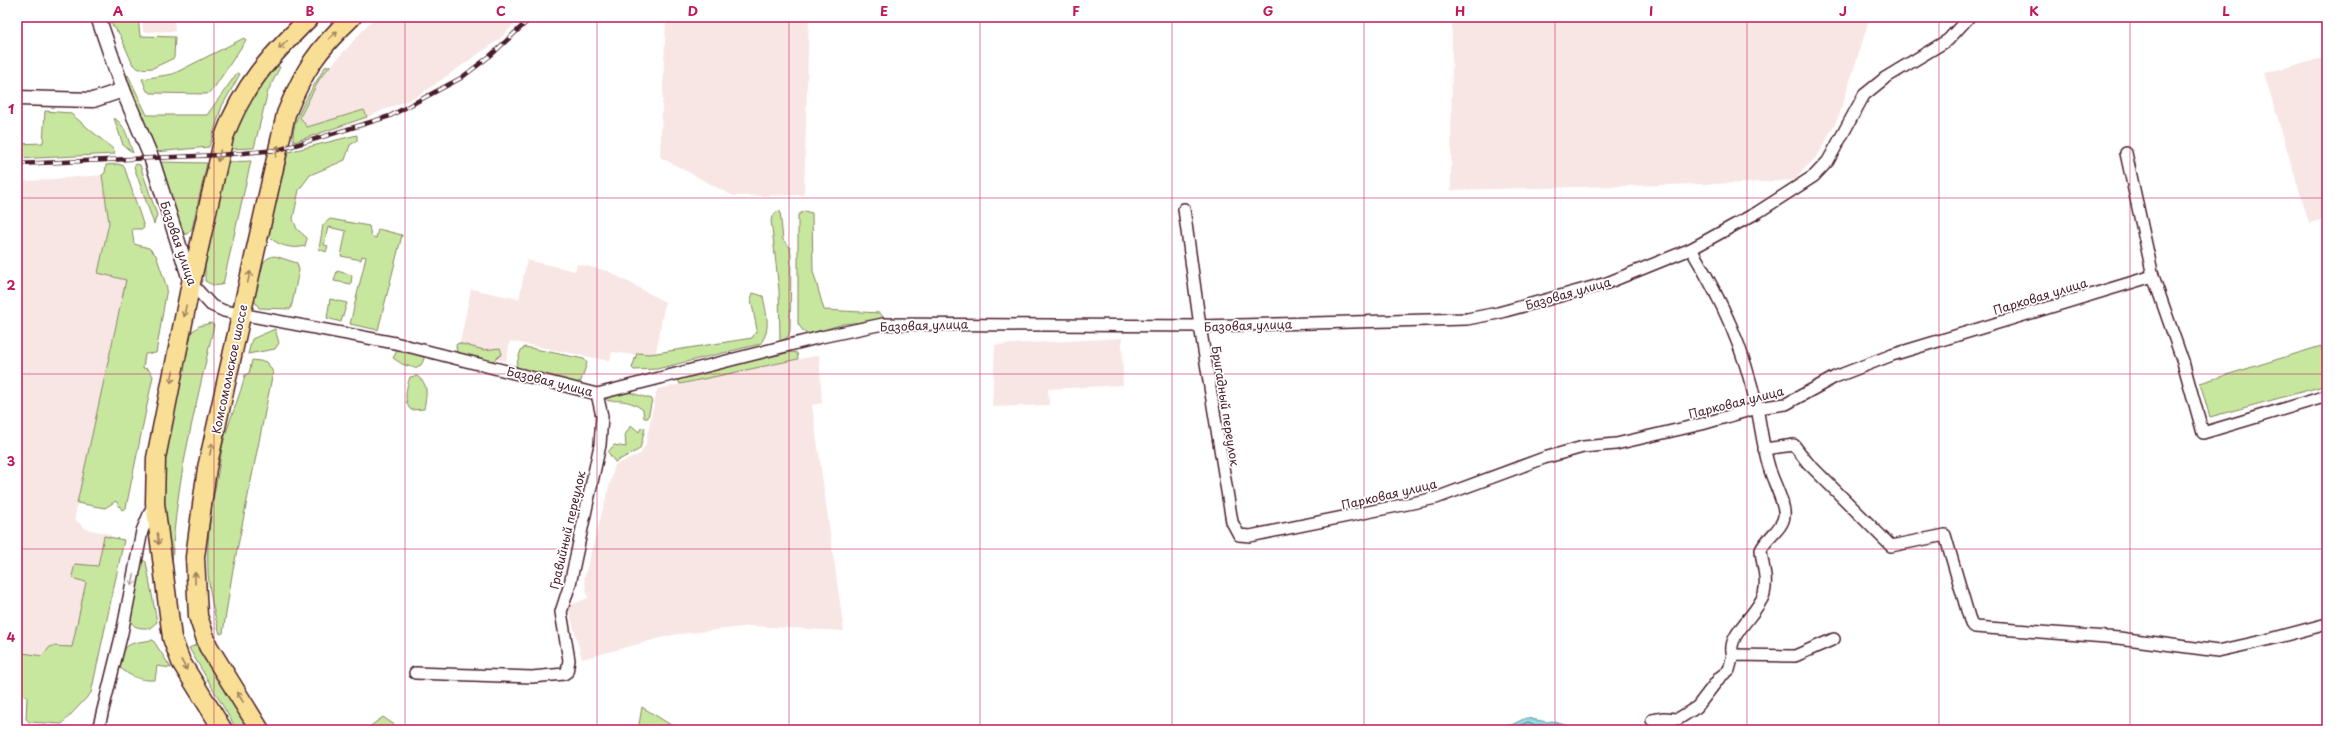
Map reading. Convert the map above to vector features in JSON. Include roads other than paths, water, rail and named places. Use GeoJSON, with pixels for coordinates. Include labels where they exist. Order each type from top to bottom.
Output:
{"type":"FeatureCollection","features":[{"type":"Feature","properties":{"kind":"main road"},"geometry":{"type":"LineString","coordinates":[[223,730],[181,662],[172,638],[154,502],[156,458],[191,283],[221,149],[231,116],[262,66],[310,17]]}},
{"type":"Feature","properties":{"kind":"main road","name":"Комсомольское шоссе"},"geometry":{"type":"LineString","coordinates":[[260,730],[208,646],[198,616],[195,588],[195,556],[200,515],[240,316],[286,114],[296,89],[313,58],[327,40],[352,17]]}},
{"type":"Feature","properties":{"kind":"street","name":"Базовая улица"},"geometry":{"type":"LineString","coordinates":[[98,17],[122,90],[151,157],[191,283],[211,305],[240,316],[297,323],[395,343],[597,394],[821,337],[883,324],[1200,326],[1467,319],[1498,313],[1607,283],[1691,249],[1758,212],[1814,176],[1828,161],[1864,95],[1885,78],[1948,40],[1969,17]]}},
{"type":"Feature","properties":{"kind":"street"},"geometry":{"type":"LineString","coordinates":[[17,98],[93,100],[122,90]]}},
{"type":"Feature","properties":{"kind":"street"},"geometry":{"type":"LineString","coordinates":[[2126,152],[2153,276],[2183,362],[2203,433],[2327,396]]}},
{"type":"Feature","properties":{"kind":"street","name":"Бригадный переулок"},"geometry":{"type":"LineString","coordinates":[[1184,209],[1200,326],[1232,522],[1239,535]]}},
{"type":"Feature","properties":{"kind":"street"},"geometry":{"type":"LineString","coordinates":[[1652,720],[1664,718],[1678,719],[1697,707],[1720,677],[1729,670],[1733,655],[1731,650],[1734,637],[1752,616],[1764,593],[1766,576],[1761,550],[1767,539],[1781,524],[1785,514],[1764,449],[1757,408],[1730,321],[1718,294],[1691,249]]}},
{"type":"Feature","properties":{"kind":"street","name":"Парковая улица"},"geometry":{"type":"LineString","coordinates":[[1239,535],[1250,536],[1436,498],[1544,458],[1584,447],[1616,444],[1657,435],[1757,408],[1786,404],[1835,377],[1892,355],[2153,276]]}},
{"type":"Feature","properties":{"kind":"street","name":"Гравийный переулок"},"geometry":{"type":"LineString","coordinates":[[415,673],[532,677],[564,674],[567,672],[569,660],[561,612],[570,584],[600,444],[602,416],[597,394]]}},
{"type":"Feature","properties":{"kind":"street"},"geometry":{"type":"LineString","coordinates":[[1764,449],[1794,445],[1807,462],[1891,546],[1945,535],[1971,624],[1975,627],[2119,638],[2218,651],[2268,640],[2327,624]]}},
{"type":"Feature","properties":{"kind":"street"},"geometry":{"type":"LineString","coordinates":[[98,730],[122,634],[142,531],[154,502]]}},
{"type":"Feature","properties":{"kind":"street"},"geometry":{"type":"LineString","coordinates":[[1733,655],[1795,656],[1834,639]]}},
{"type":"Feature","properties":{"kind":"water"},"geometry":{"type":"Polygon","coordinates":[[[1526,718],[1547,722],[1552,721],[1581,730],[1493,730],[1492,728],[1495,726],[1511,725],[1526,718]]]}},
{"type":"Feature","properties":{"kind":"railway"},"geometry":{"type":"LineString","coordinates":[[17,164],[219,155],[278,150],[390,116],[461,78],[490,56],[532,17]]}}]}
